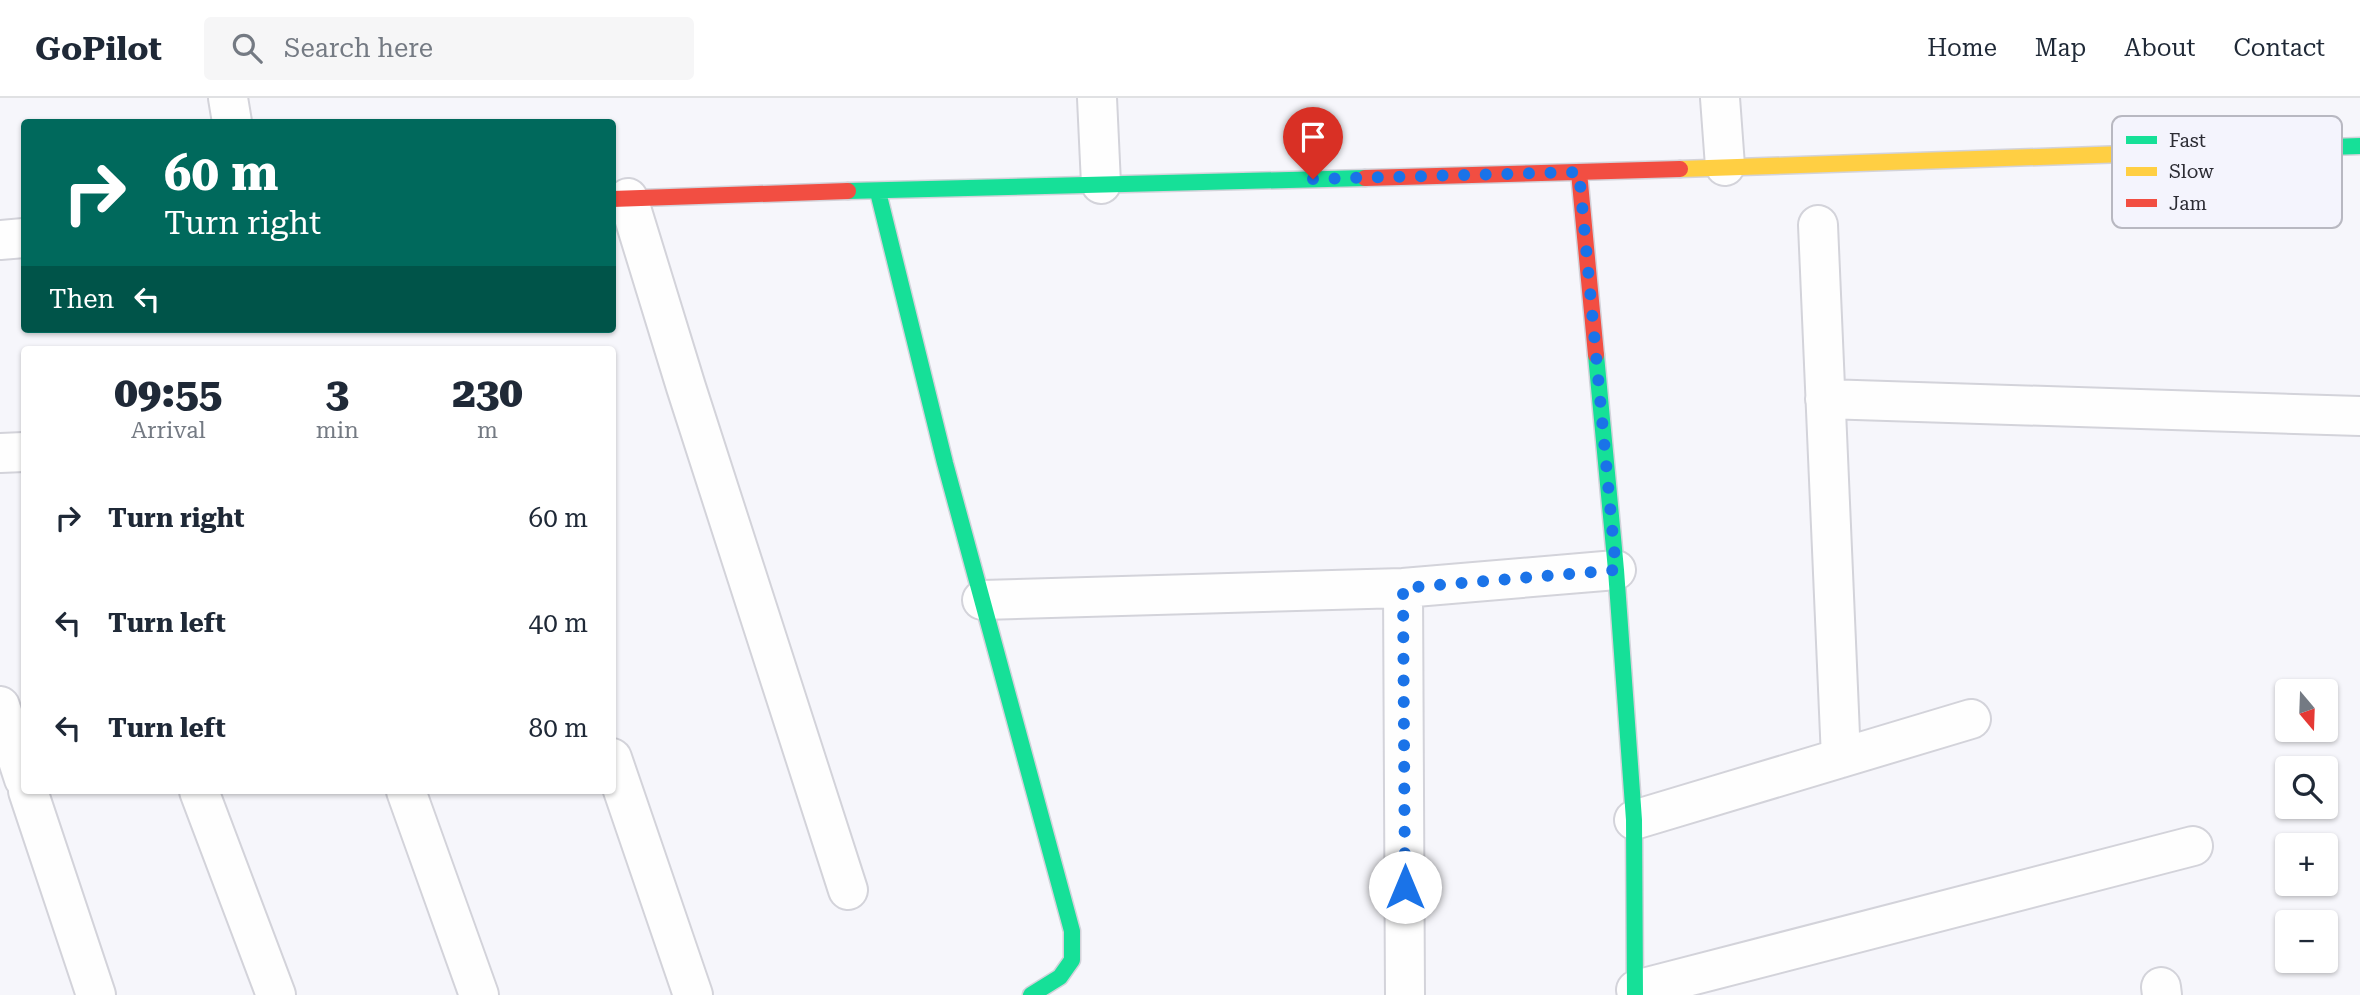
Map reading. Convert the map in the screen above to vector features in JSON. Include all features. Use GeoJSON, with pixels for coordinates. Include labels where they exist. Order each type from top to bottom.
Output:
{"type":"FeatureCollection","features":[{"type":"Feature","properties":{"kind":"street"},"geometry":{"type":"LineString","coordinates":[[228,98],[232,119]]}},
{"type":"Feature","properties":{"kind":"street"},"geometry":{"type":"LineString","coordinates":[[1097,98],[1101,184]]}},
{"type":"Feature","properties":{"kind":"street"},"geometry":{"type":"LineString","coordinates":[[1720,98],[1725,166]]}},
{"type":"Feature","properties":{"kind":"street"},"geometry":{"type":"LineString","coordinates":[[2342,147],[2360,146]]}},
{"type":"Feature","properties":{"kind":"street"},"geometry":{"type":"LineString","coordinates":[[848,890],[686,387],[620,199],[2112,154]]}},
{"type":"Feature","properties":{"kind":"street"},"geometry":{"type":"LineString","coordinates":[[1579,172],[1616,570],[1634,820],[1635,992],[2193,846]]}},
{"type":"Feature","properties":{"kind":"street"},"geometry":{"type":"LineString","coordinates":[[878,192],[942,450],[1072,931],[1072,960],[1060,977],[1031,995]]}},
{"type":"Feature","properties":{"kind":"street"},"geometry":{"type":"LineString","coordinates":[[1818,225],[1841,758]]}},
{"type":"Feature","properties":{"kind":"street"},"geometry":{"type":"LineString","coordinates":[[0,240],[21,238]]}},
{"type":"Feature","properties":{"kind":"street"},"geometry":{"type":"LineString","coordinates":[[1825,399],[2360,416]]}},
{"type":"Feature","properties":{"kind":"street"},"geometry":{"type":"LineString","coordinates":[[0,453],[21,452]]}},
{"type":"Feature","properties":{"kind":"street"},"geometry":{"type":"LineString","coordinates":[[982,600],[1403,588],[1616,570]]}},
{"type":"Feature","properties":{"kind":"street"},"geometry":{"type":"LineString","coordinates":[[1403,588],[1405,995]]}},
{"type":"Feature","properties":{"kind":"street"},"geometry":{"type":"LineString","coordinates":[[0,706],[21,770]]}},
{"type":"Feature","properties":{"kind":"street"},"geometry":{"type":"LineString","coordinates":[[1634,820],[1970,719]]}},
{"type":"Feature","properties":{"kind":"street"},"geometry":{"type":"LineString","coordinates":[[616,770],[693,995]]}},
{"type":"Feature","properties":{"kind":"street"},"geometry":{"type":"LineString","coordinates":[[29,794],[96,995]]}},
{"type":"Feature","properties":{"kind":"street"},"geometry":{"type":"LineString","coordinates":[[200,794],[276,995]]}},
{"type":"Feature","properties":{"kind":"street"},"geometry":{"type":"LineString","coordinates":[[407,794],[479,995]]}},
{"type":"Feature","properties":{"kind":"traffic: fast"},"geometry":{"type":"LineString","coordinates":[[2342,147],[2360,146]]}},
{"type":"Feature","properties":{"kind":"traffic: fast"},"geometry":{"type":"LineString","coordinates":[[848,191],[1365,178]]}},
{"type":"Feature","properties":{"kind":"traffic: fast"},"geometry":{"type":"LineString","coordinates":[[878,192],[945,463],[1072,931],[1072,960],[1060,977],[1031,995]]}},
{"type":"Feature","properties":{"kind":"traffic: fast"},"geometry":{"type":"LineString","coordinates":[[1596,355],[1616,570],[1634,820],[1635,995]]}},
{"type":"Feature","properties":{"kind":"traffic: slow"},"geometry":{"type":"LineString","coordinates":[[1680,169],[2112,154]]}},
{"type":"Feature","properties":{"kind":"traffic: jam"},"geometry":{"type":"LineString","coordinates":[[1365,178],[1680,169]]}},
{"type":"Feature","properties":{"kind":"traffic: jam"},"geometry":{"type":"LineString","coordinates":[[1579,172],[1596,355]]}},
{"type":"Feature","properties":{"kind":"traffic: jam"},"geometry":{"type":"LineString","coordinates":[[616,199],[848,191]]}},
{"type":"Feature","properties":{"kind":"route"},"geometry":{"type":"LineString","coordinates":[[1313,179],[1579,172],[1616,570],[1403,588],[1405,887]]}}]}
